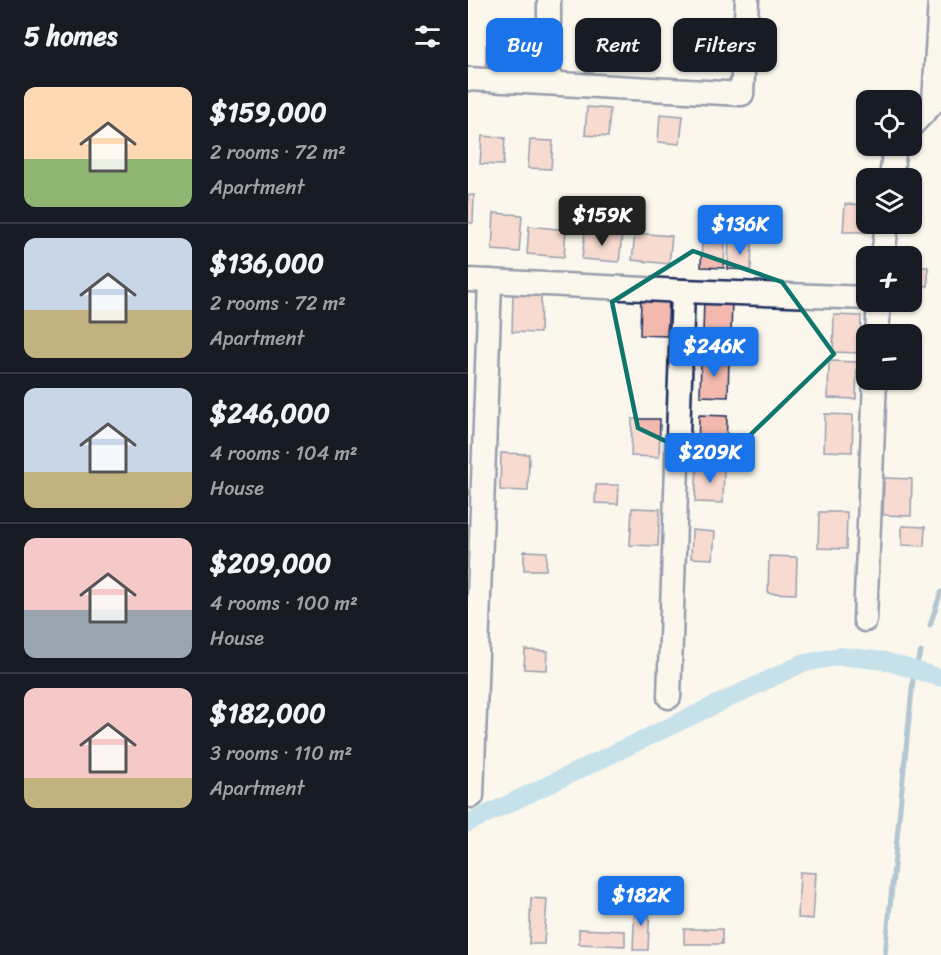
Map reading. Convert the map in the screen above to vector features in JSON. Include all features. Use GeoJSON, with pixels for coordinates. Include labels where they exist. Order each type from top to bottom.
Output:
{"type":"FeatureCollection","features":[{"type":"Feature","properties":{"kind":"street"},"geometry":{"type":"LineString","coordinates":[[549,0],[549,82]]}},
{"type":"Feature","properties":{"kind":"street"},"geometry":{"type":"LineString","coordinates":[[468,79],[742,94],[747,0]]}},
{"type":"Feature","properties":{"kind":"street"},"geometry":{"type":"LineString","coordinates":[[922,114],[934,102],[940,0]]}},
{"type":"Feature","properties":{"kind":"street"},"geometry":{"type":"LineString","coordinates":[[472,796],[479,281],[856,298]]}},
{"type":"Feature","properties":{"kind":"street"},"geometry":{"type":"LineString","coordinates":[[669,697],[683,291]]}},
{"type":"Feature","properties":{"kind":"street"},"geometry":{"type":"LineString","coordinates":[[865,620],[875,390]]}},
{"type":"Feature","properties":{"kind":"highlighted area"},"geometry":{"type":"Polygon","coordinates":[[[693,251],[782,282],[834,354],[718,466],[638,428],[612,302],[693,251]]]}},
{"type":"Feature","properties":{"kind":"building"},"geometry":{"type":"Polygon","coordinates":[[[587,107],[610,109],[608,137],[585,135],[587,107]]]}},
{"type":"Feature","properties":{"kind":"building"},"geometry":{"type":"Polygon","coordinates":[[[660,114],[683,116],[680,144],[658,142],[660,114]]]}},
{"type":"Feature","properties":{"kind":"building"},"geometry":{"type":"Polygon","coordinates":[[[482,136],[505,138],[503,165],[480,164],[482,136]]]}},
{"type":"Feature","properties":{"kind":"building"},"geometry":{"type":"Polygon","coordinates":[[[530,140],[553,141],[551,169],[528,168],[530,140]]]}},
{"type":"Feature","properties":{"kind":"building"},"geometry":{"type":"Polygon","coordinates":[[[468,195],[474,195],[473,223],[468,223],[468,195]]]}},
{"type":"Feature","properties":{"kind":"building"},"geometry":{"type":"Polygon","coordinates":[[[845,204],[856,204],[856,232],[843,232],[845,204]]]}},
{"type":"Feature","properties":{"kind":"building"},"geometry":{"type":"Polygon","coordinates":[[[494,213],[522,215],[519,252],[492,250],[494,213]]]}},
{"type":"Feature","properties":{"kind":"building"},"geometry":{"type":"Polygon","coordinates":[[[529,226],[566,230],[564,257],[527,254],[529,226]]]}},
{"type":"Feature","properties":{"kind":"building"},"geometry":{"type":"Polygon","coordinates":[[[585,231],[622,235],[619,262],[582,259],[585,231]]]}},
{"type":"Feature","properties":{"kind":"building"},"geometry":{"type":"Polygon","coordinates":[[[635,233],[672,236],[669,264],[632,260],[635,233]]]}},
{"type":"Feature","properties":{"kind":"building"},"geometry":{"type":"Polygon","coordinates":[[[702,239],[725,240],[724,268],[701,267],[702,239]]]}},
{"type":"Feature","properties":{"kind":"building"},"geometry":{"type":"Polygon","coordinates":[[[729,241],[752,242],[751,270],[728,269],[729,241]]]}},
{"type":"Feature","properties":{"kind":"building"},"geometry":{"type":"Polygon","coordinates":[[[922,267],[928,267],[928,286],[922,286],[922,267]]]}},
{"type":"Feature","properties":{"kind":"building"},"geometry":{"type":"Polygon","coordinates":[[[513,295],[541,296],[540,333],[512,332],[513,295]]]}},
{"type":"Feature","properties":{"kind":"building"},"geometry":{"type":"Polygon","coordinates":[[[704,297],[732,298],[731,335],[703,334],[704,297]]]}},
{"type":"Feature","properties":{"kind":"building"},"geometry":{"type":"Polygon","coordinates":[[[641,299],[669,299],[667,336],[640,335],[641,299]]]}},
{"type":"Feature","properties":{"kind":"building"},"geometry":{"type":"Polygon","coordinates":[[[834,315],[861,316],[861,324],[856,324],[856,353],[833,352],[834,315]]]}},
{"type":"Feature","properties":{"kind":"building"},"geometry":{"type":"Polygon","coordinates":[[[701,359],[729,360],[728,397],[700,396],[701,359]]]}},
{"type":"Feature","properties":{"kind":"building"},"geometry":{"type":"Polygon","coordinates":[[[829,361],[856,362],[856,399],[828,398],[829,361]]]}},
{"type":"Feature","properties":{"kind":"building"},"geometry":{"type":"Polygon","coordinates":[[[825,414],[853,415],[852,452],[824,451],[825,414]]]}},
{"type":"Feature","properties":{"kind":"building"},"geometry":{"type":"Polygon","coordinates":[[[699,415],[727,416],[726,453],[698,452],[699,415]]]}},
{"type":"Feature","properties":{"kind":"building"},"geometry":{"type":"Polygon","coordinates":[[[632,419],[660,419],[659,457],[631,456],[632,419]]]}},
{"type":"Feature","properties":{"kind":"building"},"geometry":{"type":"Polygon","coordinates":[[[501,453],[529,454],[528,491],[500,490],[501,453]]]}},
{"type":"Feature","properties":{"kind":"building"},"geometry":{"type":"Polygon","coordinates":[[[697,465],[724,466],[723,503],[695,502],[697,465]]]}},
{"type":"Feature","properties":{"kind":"building"},"geometry":{"type":"Polygon","coordinates":[[[884,478],[912,479],[911,516],[883,515],[884,478]]]}},
{"type":"Feature","properties":{"kind":"building"},"geometry":{"type":"Polygon","coordinates":[[[596,485],[619,485],[618,504],[595,503],[596,485]]]}},
{"type":"Feature","properties":{"kind":"building"},"geometry":{"type":"Polygon","coordinates":[[[632,508],[660,509],[658,546],[630,545],[632,508]]]}},
{"type":"Feature","properties":{"kind":"building"},"geometry":{"type":"Polygon","coordinates":[[[819,512],[847,512],[846,549],[818,548],[819,512]]]}},
{"type":"Feature","properties":{"kind":"building"},"geometry":{"type":"Polygon","coordinates":[[[902,526],[925,527],[924,546],[902,545],[902,526]]]}},
{"type":"Feature","properties":{"kind":"building"},"geometry":{"type":"Polygon","coordinates":[[[692,530],[715,532],[713,559],[691,558],[692,530]]]}},
{"type":"Feature","properties":{"kind":"building"},"geometry":{"type":"Polygon","coordinates":[[[524,551],[547,552],[546,570],[524,570],[524,551]]]}},
{"type":"Feature","properties":{"kind":"building"},"geometry":{"type":"Polygon","coordinates":[[[769,556],[797,557],[796,594],[768,593],[769,556]]]}},
{"type":"Feature","properties":{"kind":"building"},"geometry":{"type":"Polygon","coordinates":[[[525,650],[548,651],[547,670],[524,669],[525,650]]]}},
{"type":"Feature","properties":{"kind":"building"},"geometry":{"type":"Polygon","coordinates":[[[800,872],[816,873],[813,919],[798,918],[800,872]]]}},
{"type":"Feature","properties":{"kind":"building"},"geometry":{"type":"Polygon","coordinates":[[[531,898],[547,899],[544,944],[529,944],[531,898]]]}},
{"type":"Feature","properties":{"kind":"building"},"geometry":{"type":"Polygon","coordinates":[[[635,904],[650,905],[648,950],[633,950],[635,904]]]}},
{"type":"Feature","properties":{"kind":"building"},"geometry":{"type":"Polygon","coordinates":[[[579,929],[625,931],[625,946],[579,944],[579,929]]]}},
{"type":"Feature","properties":{"kind":"building"},"geometry":{"type":"Polygon","coordinates":[[[684,929],[722,929],[722,944],[684,944],[684,929]]]}},
{"type":"Feature","properties":{"kind":"waterway"},"geometry":{"type":"LineString","coordinates":[[930,625],[941,592]]}},
{"type":"Feature","properties":{"kind":"waterway"},"geometry":{"type":"LineString","coordinates":[[885,955],[914,670],[921,652]]}},
{"type":"Feature","properties":{"kind":"waterway"},"geometry":{"type":"LineString","coordinates":[[468,823],[801,664],[839,656],[885,661],[941,678]]}}]}
